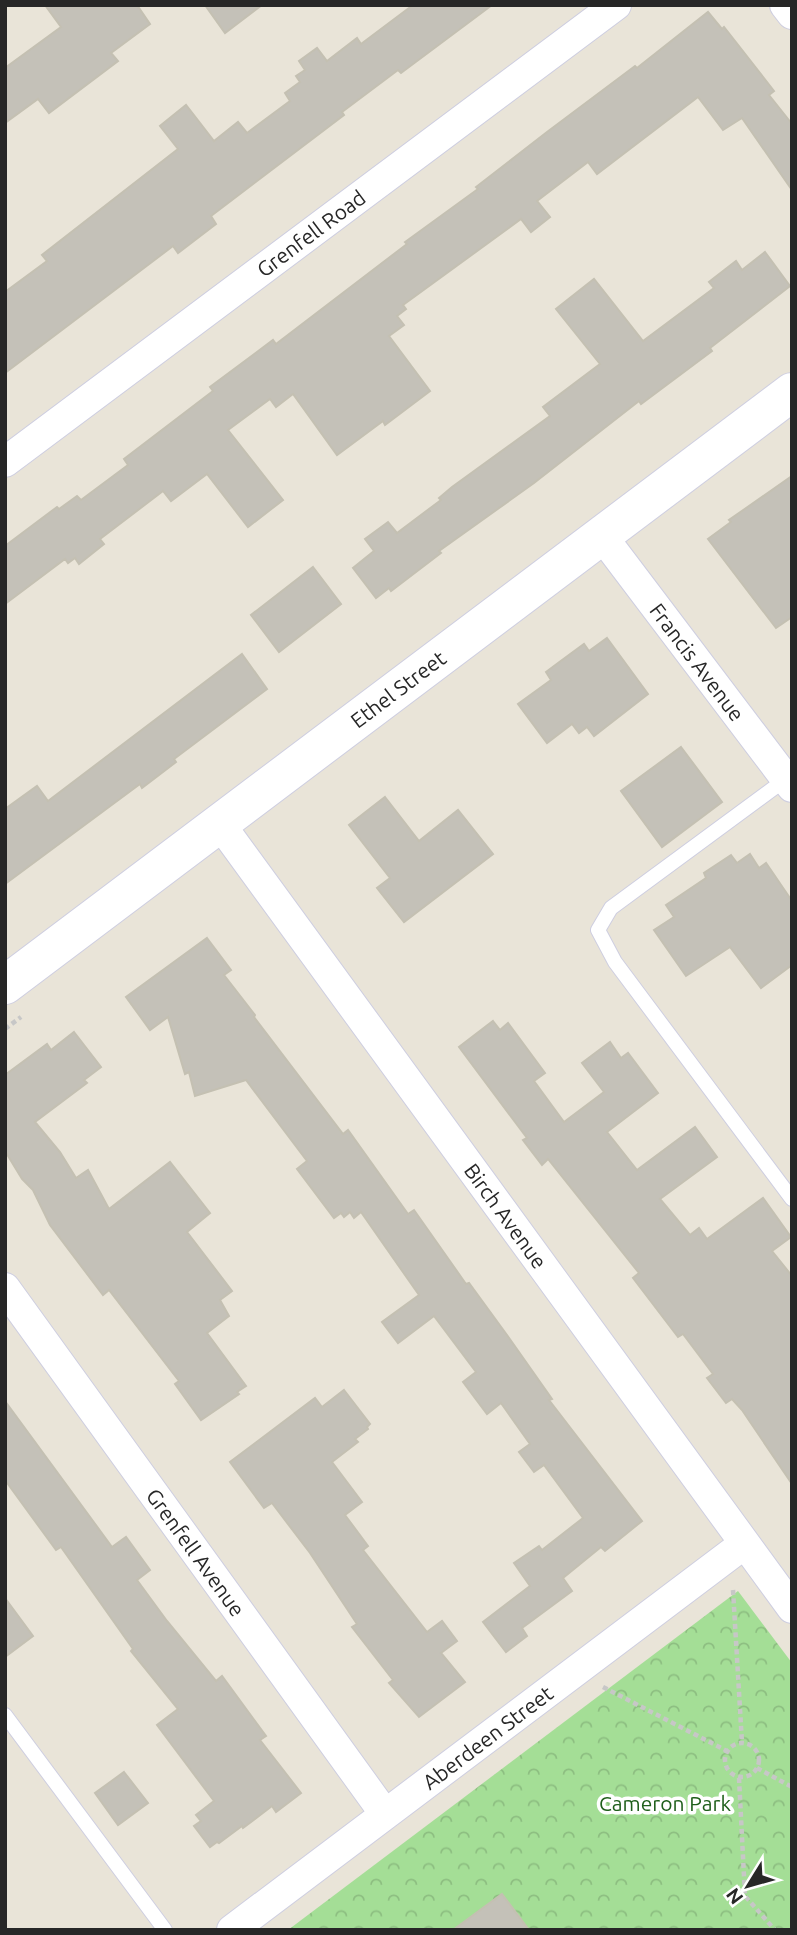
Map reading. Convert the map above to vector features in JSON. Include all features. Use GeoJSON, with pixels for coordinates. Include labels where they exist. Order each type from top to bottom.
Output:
{"type":"FeatureCollection","features":[{"type":"Feature","properties":{"kind":"street","name":"Grenfell Road"},"geometry":{"type":"LineString","coordinates":[[5,462],[616,5]]}},
{"type":"Feature","properties":{"kind":"street"},"geometry":{"type":"LineString","coordinates":[[785,5],[792,14]]}},
{"type":"Feature","properties":{"kind":"street","name":"Ethel Street"},"geometry":{"type":"LineString","coordinates":[[5,985],[791,395]]}},
{"type":"Feature","properties":{"kind":"street","name":"Francis Avenue"},"geometry":{"type":"LineString","coordinates":[[602,536],[789,783]]}},
{"type":"Feature","properties":{"kind":"street","name":"Birch Avenue"},"geometry":{"type":"LineString","coordinates":[[220,824],[738,1549],[792,1608]]}},
{"type":"Feature","properties":{"kind":"street","name":"Grenfell Avenue"},"geometry":{"type":"LineString","coordinates":[[5,1288],[385,1814]]}},
{"type":"Feature","properties":{"kind":"street","name":"Aberdeen Street"},"geometry":{"type":"LineString","coordinates":[[232,1930],[738,1549]]}},
{"type":"Feature","properties":{"kind":"lane"},"geometry":{"type":"LineString","coordinates":[[789,783],[611,908],[598,930],[615,962],[792,1199]]}},
{"type":"Feature","properties":{"kind":"lane"},"geometry":{"type":"LineString","coordinates":[[5,1715],[165,1930]]}},
{"type":"Feature","properties":{"kind":"path"},"geometry":{"type":"LineString","coordinates":[[738,1549],[742,1743]]}},
{"type":"Feature","properties":{"kind":"path"},"geometry":{"type":"LineString","coordinates":[[575,1672],[727,1751]]}},
{"type":"Feature","properties":{"kind":"path"},"geometry":{"type":"LineString","coordinates":[[748,1744],[757,1751],[757,1768],[750,1776],[738,1777],[725,1768],[724,1756],[727,1751],[731,1746],[748,1744]]}},
{"type":"Feature","properties":{"kind":"path"},"geometry":{"type":"LineString","coordinates":[[757,1768],[792,1787]]}},
{"type":"Feature","properties":{"kind":"path"},"geometry":{"type":"LineString","coordinates":[[738,1777],[745,1896],[775,1930]]}},
{"type":"Feature","properties":{"kind":"green space","name":"Cameron Park"},"geometry":{"type":"Polygon","coordinates":[[[738,1591],[792,1663],[792,1930],[288,1930],[738,1591]]]}},
{"type":"Feature","properties":{"kind":"building"},"geometry":{"type":"Polygon","coordinates":[[[45,5],[137,5],[150,24],[111,53],[118,61],[49,113],[38,99],[5,123],[5,68],[61,27],[45,5]]]}},
{"type":"Feature","properties":{"kind":"building"},"geometry":{"type":"Polygon","coordinates":[[[205,5],[262,5],[225,33],[205,5]]]}},
{"type":"Feature","properties":{"kind":"building"},"geometry":{"type":"Polygon","coordinates":[[[413,5],[492,5],[401,73],[398,70],[342,112],[344,115],[211,216],[216,224],[178,253],[173,246],[5,373],[5,292],[47,261],[42,255],[178,149],[160,126],[186,105],[214,141],[238,122],[247,133],[290,101],[285,93],[300,82],[296,76],[305,70],[299,61],[317,48],[327,61],[357,38],[361,44],[413,5]]]}},
{"type":"Feature","properties":{"kind":"building"},"geometry":{"type":"Polygon","coordinates":[[[708,12],[722,29],[724,27],[774,91],[769,95],[792,124],[792,190],[742,118],[723,130],[698,97],[597,174],[588,162],[537,201],[550,217],[531,232],[521,219],[403,305],[406,309],[397,316],[404,325],[389,336],[430,391],[385,425],[383,421],[337,455],[293,394],[276,407],[270,399],[228,430],[283,500],[248,527],[207,474],[171,501],[163,491],[100,539],[104,544],[79,564],[75,558],[68,563],[65,559],[5,604],[5,546],[57,507],[59,509],[77,496],[81,500],[128,465],[124,459],[213,391],[210,387],[273,340],[276,344],[407,244],[405,242],[478,189],[476,187],[547,132],[635,66],[637,68],[708,12]]]}},
{"type":"Feature","properties":{"kind":"building"},"geometry":{"type":"Polygon","coordinates":[[[765,252],[790,286],[710,348],[712,351],[641,404],[639,401],[534,483],[439,551],[441,553],[391,591],[389,588],[376,598],[353,568],[374,551],[365,539],[388,522],[397,533],[441,500],[439,498],[452,487],[550,416],[543,407],[600,364],[556,309],[594,279],[643,341],[714,288],[709,282],[736,261],[742,270],[765,252]]]}},
{"type":"Feature","properties":{"kind":"building"},"geometry":{"type":"Polygon","coordinates":[[[792,476],[792,617],[776,628],[708,539],[731,522],[729,520],[792,476]]]}},
{"type":"Feature","properties":{"kind":"building"},"geometry":{"type":"Polygon","coordinates":[[[313,567],[341,604],[279,652],[251,615],[313,567]]]}},
{"type":"Feature","properties":{"kind":"building"},"geometry":{"type":"Polygon","coordinates":[[[607,638],[648,694],[594,736],[587,727],[579,733],[572,724],[547,743],[518,704],[551,680],[546,672],[558,663],[584,644],[589,651],[607,638]]]}},
{"type":"Feature","properties":{"kind":"building"},"geometry":{"type":"Polygon","coordinates":[[[242,654],[267,689],[174,759],[176,762],[142,788],[140,784],[5,884],[5,809],[37,786],[48,801],[242,654]]]}},
{"type":"Feature","properties":{"kind":"building"},"geometry":{"type":"Polygon","coordinates":[[[681,747],[722,802],[662,847],[621,791],[681,747]]]}},
{"type":"Feature","properties":{"kind":"building"},"geometry":{"type":"Polygon","coordinates":[[[385,797],[419,841],[458,810],[493,854],[404,922],[377,888],[390,878],[349,825],[385,797]]]}},
{"type":"Feature","properties":{"kind":"building"},"geometry":{"type":"Polygon","coordinates":[[[750,854],[759,868],[766,863],[792,901],[792,965],[761,988],[730,947],[686,976],[654,930],[674,917],[666,905],[706,878],[704,873],[731,855],[737,863],[750,854]]]}},
{"type":"Feature","properties":{"kind":"building"},"geometry":{"type":"Polygon","coordinates":[[[207,938],[231,970],[224,975],[254,1017],[343,1134],[348,1130],[408,1214],[414,1210],[466,1284],[469,1283],[507,1335],[552,1399],[549,1400],[642,1521],[605,1551],[601,1547],[563,1578],[572,1591],[522,1628],[527,1636],[506,1652],[483,1622],[530,1586],[514,1563],[539,1546],[542,1550],[583,1518],[544,1465],[534,1472],[519,1452],[530,1444],[501,1403],[487,1414],[463,1382],[476,1372],[434,1316],[398,1343],[382,1322],[419,1295],[361,1212],[354,1218],[350,1212],[344,1217],[341,1213],[334,1218],[297,1169],[307,1161],[246,1080],[195,1096],[189,1072],[185,1074],[168,1017],[150,1030],[126,997],[207,938]]]}},
{"type":"Feature","properties":{"kind":"building"},"geometry":{"type":"Polygon","coordinates":[[[493,1021],[500,1030],[508,1023],[545,1073],[534,1081],[564,1122],[604,1092],[582,1063],[610,1042],[621,1058],[628,1053],[658,1093],[607,1132],[637,1170],[695,1127],[717,1157],[660,1199],[690,1235],[699,1228],[707,1239],[763,1198],[791,1237],[772,1251],[792,1276],[792,1484],[742,1410],[732,1399],[726,1403],[707,1378],[713,1374],[683,1334],[678,1337],[633,1278],[639,1273],[548,1159],[542,1165],[523,1140],[527,1138],[459,1047],[493,1021]]]}},
{"type":"Feature","properties":{"kind":"building"},"geometry":{"type":"Polygon","coordinates":[[[74,1032],[101,1067],[84,1080],[87,1083],[35,1122],[60,1152],[76,1178],[88,1170],[109,1209],[170,1162],[210,1213],[187,1232],[232,1291],[220,1300],[229,1316],[207,1333],[246,1386],[237,1392],[239,1394],[201,1420],[175,1384],[179,1381],[109,1290],[103,1295],[50,1225],[33,1190],[22,1179],[5,1151],[5,1075],[47,1044],[51,1050],[74,1032]]]}},
{"type":"Feature","properties":{"kind":"building"},"geometry":{"type":"Polygon","coordinates":[[[344,1390],[370,1424],[368,1429],[355,1439],[358,1442],[332,1462],[362,1502],[345,1515],[368,1546],[363,1550],[427,1632],[442,1621],[457,1641],[441,1653],[465,1682],[419,1717],[389,1683],[393,1680],[352,1627],[357,1624],[310,1553],[272,1503],[264,1508],[230,1462],[315,1398],[322,1407],[344,1390]]]}},
{"type":"Feature","properties":{"kind":"building"},"geometry":{"type":"Polygon","coordinates":[[[5,1401],[112,1547],[126,1537],[150,1570],[137,1580],[216,1681],[222,1676],[266,1736],[260,1740],[301,1793],[276,1812],[272,1806],[243,1828],[242,1826],[210,1847],[194,1826],[201,1821],[196,1815],[214,1801],[157,1725],[178,1709],[131,1651],[133,1649],[61,1547],[56,1550],[5,1480],[5,1401]]]}},
{"type":"Feature","properties":{"kind":"building"},"geometry":{"type":"Polygon","coordinates":[[[5,1598],[33,1636],[5,1657],[5,1598]]]}},
{"type":"Feature","properties":{"kind":"building"},"geometry":{"type":"Polygon","coordinates":[[[124,1772],[148,1803],[118,1825],[95,1793],[124,1772]]]}},
{"type":"Feature","properties":{"kind":"building"},"geometry":{"type":"Polygon","coordinates":[[[502,1894],[529,1930],[453,1930],[502,1894]]]}}]}
